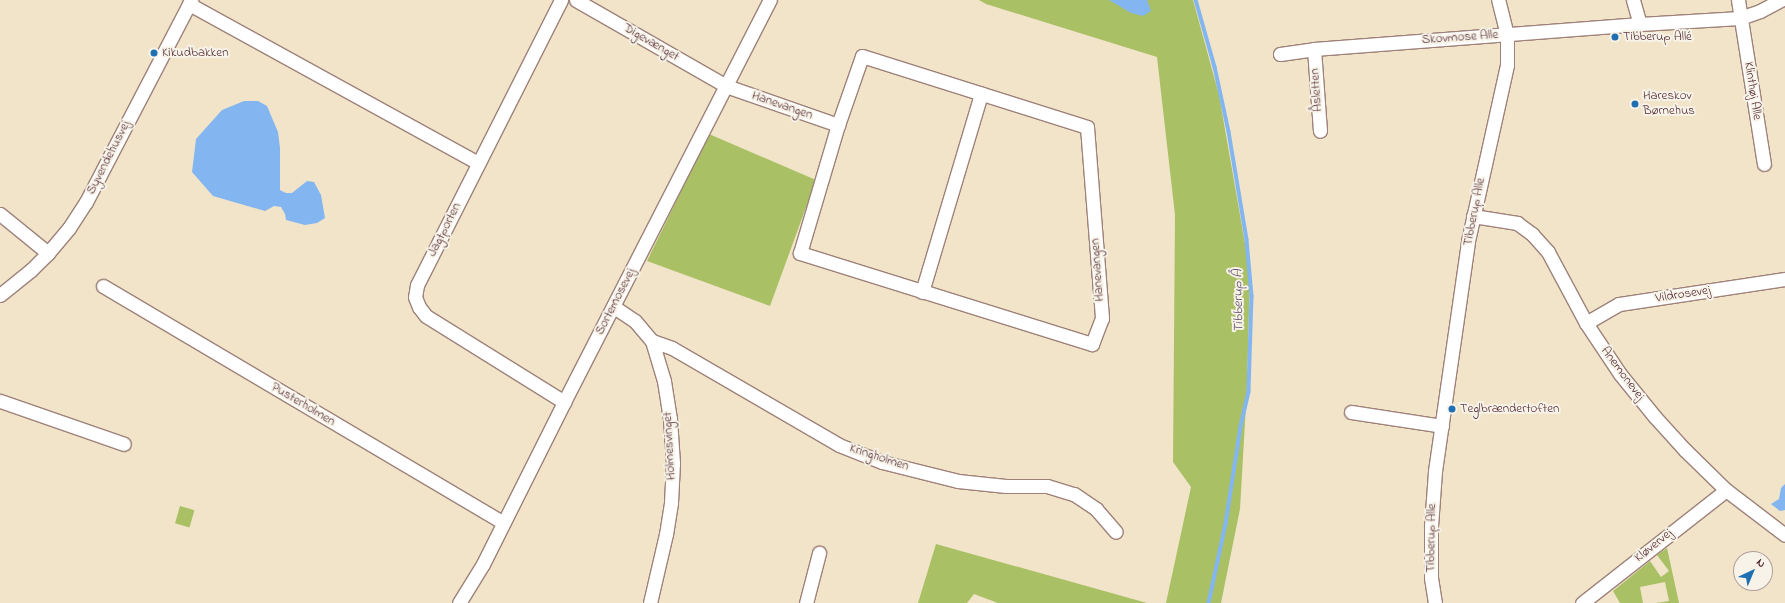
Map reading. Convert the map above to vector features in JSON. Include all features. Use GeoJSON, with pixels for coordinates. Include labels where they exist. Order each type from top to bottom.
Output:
{"type":"FeatureCollection","features":[{"type":"Feature","properties":{"kind":"street","name":"Jagtporten"},"geometry":{"type":"LineString","coordinates":[[561,0],[417,285],[415,297],[419,307],[426,316],[564,402]]}},
{"type":"Feature","properties":{"kind":"street","name":"Digevænget"},"geometry":{"type":"LineString","coordinates":[[576,0],[726,86]]}},
{"type":"Feature","properties":{"kind":"street","name":"Sortemosevej"},"geometry":{"type":"LineString","coordinates":[[459,603],[483,564],[564,402],[770,0]]}},
{"type":"Feature","properties":{"kind":"street","name":"Tibberup Alle"},"geometry":{"type":"LineString","coordinates":[[1435,603],[1431,578],[1431,526],[1433,495],[1442,426],[1473,216],[1507,65],[1507,35],[1498,0]]}},
{"type":"Feature","properties":{"kind":"street"},"geometry":{"type":"LineString","coordinates":[[1632,0],[1640,24]]}},
{"type":"Feature","properties":{"kind":"street","name":"Klinthøj Alle"},"geometry":{"type":"LineString","coordinates":[[1738,0],[1764,164]]}},
{"type":"Feature","properties":{"kind":"street","name":"Skovmose Alle"},"geometry":{"type":"LineString","coordinates":[[1280,54],[1640,24],[1740,18],[1760,11],[1781,0]]}},
{"type":"Feature","properties":{"kind":"street"},"geometry":{"type":"LineString","coordinates":[[190,2],[478,163]]}},
{"type":"Feature","properties":{"kind":"street","name":"Syvendehusvej"},"geometry":{"type":"LineString","coordinates":[[0,295],[31,270],[48,253],[69,228],[86,202],[190,2]]}},
{"type":"Feature","properties":{"kind":"street","name":"Åsletten"},"geometry":{"type":"LineString","coordinates":[[1314,50],[1320,131]]}},
{"type":"Feature","properties":{"kind":"street","name":"Hanevangen"},"geometry":{"type":"LineString","coordinates":[[862,56],[1087,127],[1102,318],[1092,344],[800,253],[838,125],[862,56]]}},
{"type":"Feature","properties":{"kind":"street","name":"Hanevangen"},"geometry":{"type":"LineString","coordinates":[[726,86],[838,125]]}},
{"type":"Feature","properties":{"kind":"street"},"geometry":{"type":"LineString","coordinates":[[922,292],[981,94]]}},
{"type":"Feature","properties":{"kind":"street"},"geometry":{"type":"LineString","coordinates":[[0,214],[48,253]]}},
{"type":"Feature","properties":{"kind":"street","name":"Anemonevej"},"geometry":{"type":"LineString","coordinates":[[1473,216],[1517,224],[1532,234],[1548,252],[1586,323],[1620,374],[1646,406],[1685,450],[1726,490],[1785,535]]}},
{"type":"Feature","properties":{"kind":"street","name":"Vildrosevej"},"geometry":{"type":"LineString","coordinates":[[1586,323],[1618,304],[1785,279]]}},
{"type":"Feature","properties":{"kind":"street","name":"Pusterholmen"},"geometry":{"type":"LineString","coordinates":[[102,286],[503,523]]}},
{"type":"Feature","properties":{"kind":"street","name":"Holmesvinget"},"geometry":{"type":"LineString","coordinates":[[614,307],[635,321],[652,341],[664,381],[670,419],[673,463],[671,503],[666,534],[650,603]]}},
{"type":"Feature","properties":{"kind":"street","name":"Kringholmen"},"geometry":{"type":"LineString","coordinates":[[652,341],[672,348],[839,445],[882,462],[958,481],[1006,486],[1047,486],[1074,494],[1096,509],[1116,532]]}},
{"type":"Feature","properties":{"kind":"street"},"geometry":{"type":"LineString","coordinates":[[0,401],[124,444]]}},
{"type":"Feature","properties":{"kind":"street"},"geometry":{"type":"LineString","coordinates":[[1351,412],[1442,426]]}},
{"type":"Feature","properties":{"kind":"street","name":"Kløvervej"},"geometry":{"type":"LineString","coordinates":[[1582,603],[1726,490]]}},
{"type":"Feature","properties":{"kind":"street"},"geometry":{"type":"LineString","coordinates":[[806,603],[819,553]]}},
{"type":"Feature","properties":{"kind":"green space"},"geometry":{"type":"Polygon","coordinates":[[[979,0],[1193,0],[1219,95],[1250,272],[1247,387],[1240,509],[1221,603],[1166,603],[1191,487],[1173,462],[1175,215],[1157,57],[986,4],[979,0]]]}},
{"type":"Feature","properties":{"kind":"green space"},"geometry":{"type":"Polygon","coordinates":[[[709,134],[816,180],[770,306],[647,261],[709,134]]]}},
{"type":"Feature","properties":{"kind":"green space"},"geometry":{"type":"Polygon","coordinates":[[[180,506],[194,510],[189,527],[175,523],[180,506]]]}},
{"type":"Feature","properties":{"kind":"green space"},"geometry":{"type":"Polygon","coordinates":[[[936,544],[1147,603],[998,603],[974,594],[967,603],[918,603],[936,544]]]}},
{"type":"Feature","properties":{"kind":"green space"},"geometry":{"type":"Polygon","coordinates":[[[1667,548],[1679,603],[1656,603],[1669,601],[1665,582],[1640,587],[1643,603],[1620,603],[1613,591],[1650,561],[1661,577],[1669,571],[1657,555],[1667,548]]]}},
{"type":"Feature","properties":{"kind":"water"},"geometry":{"type":"Polygon","coordinates":[[[1109,0],[1147,0],[1151,11],[1143,16],[1131,13],[1109,0]]]}},
{"type":"Feature","properties":{"kind":"water"},"geometry":{"type":"Polygon","coordinates":[[[244,101],[258,101],[267,106],[278,132],[280,148],[280,190],[286,193],[292,193],[307,181],[314,182],[321,195],[325,218],[317,223],[305,225],[286,220],[285,214],[281,207],[274,206],[265,211],[213,196],[192,172],[196,139],[222,110],[244,101]]]}},
{"type":"Feature","properties":{"kind":"water"},"geometry":{"type":"Polygon","coordinates":[[[1785,484],[1785,510],[1780,511],[1771,504],[1779,499],[1781,488],[1785,484]]]}},
{"type":"Feature","properties":{"kind":"waterway","name":"Tibberup Å"},"geometry":{"type":"LineString","coordinates":[[1196,0],[1215,67],[1229,132],[1247,240],[1252,296],[1249,392],[1241,427],[1226,524],[1209,603]]}},
{"type":"Feature","properties":{"kind":"place","name":"Tibberup Allé"},"geometry":{"type":"Point","coordinates":[1615,37]}},
{"type":"Feature","properties":{"kind":"place","name":"Kikudbakken"},"geometry":{"type":"Point","coordinates":[154,53]}},
{"type":"Feature","properties":{"kind":"place","name":"Hareskov Børnehus"},"geometry":{"type":"Point","coordinates":[1635,104]}},
{"type":"Feature","properties":{"kind":"place","name":"Teglbrændertoften"},"geometry":{"type":"Point","coordinates":[1452,409]}}]}
